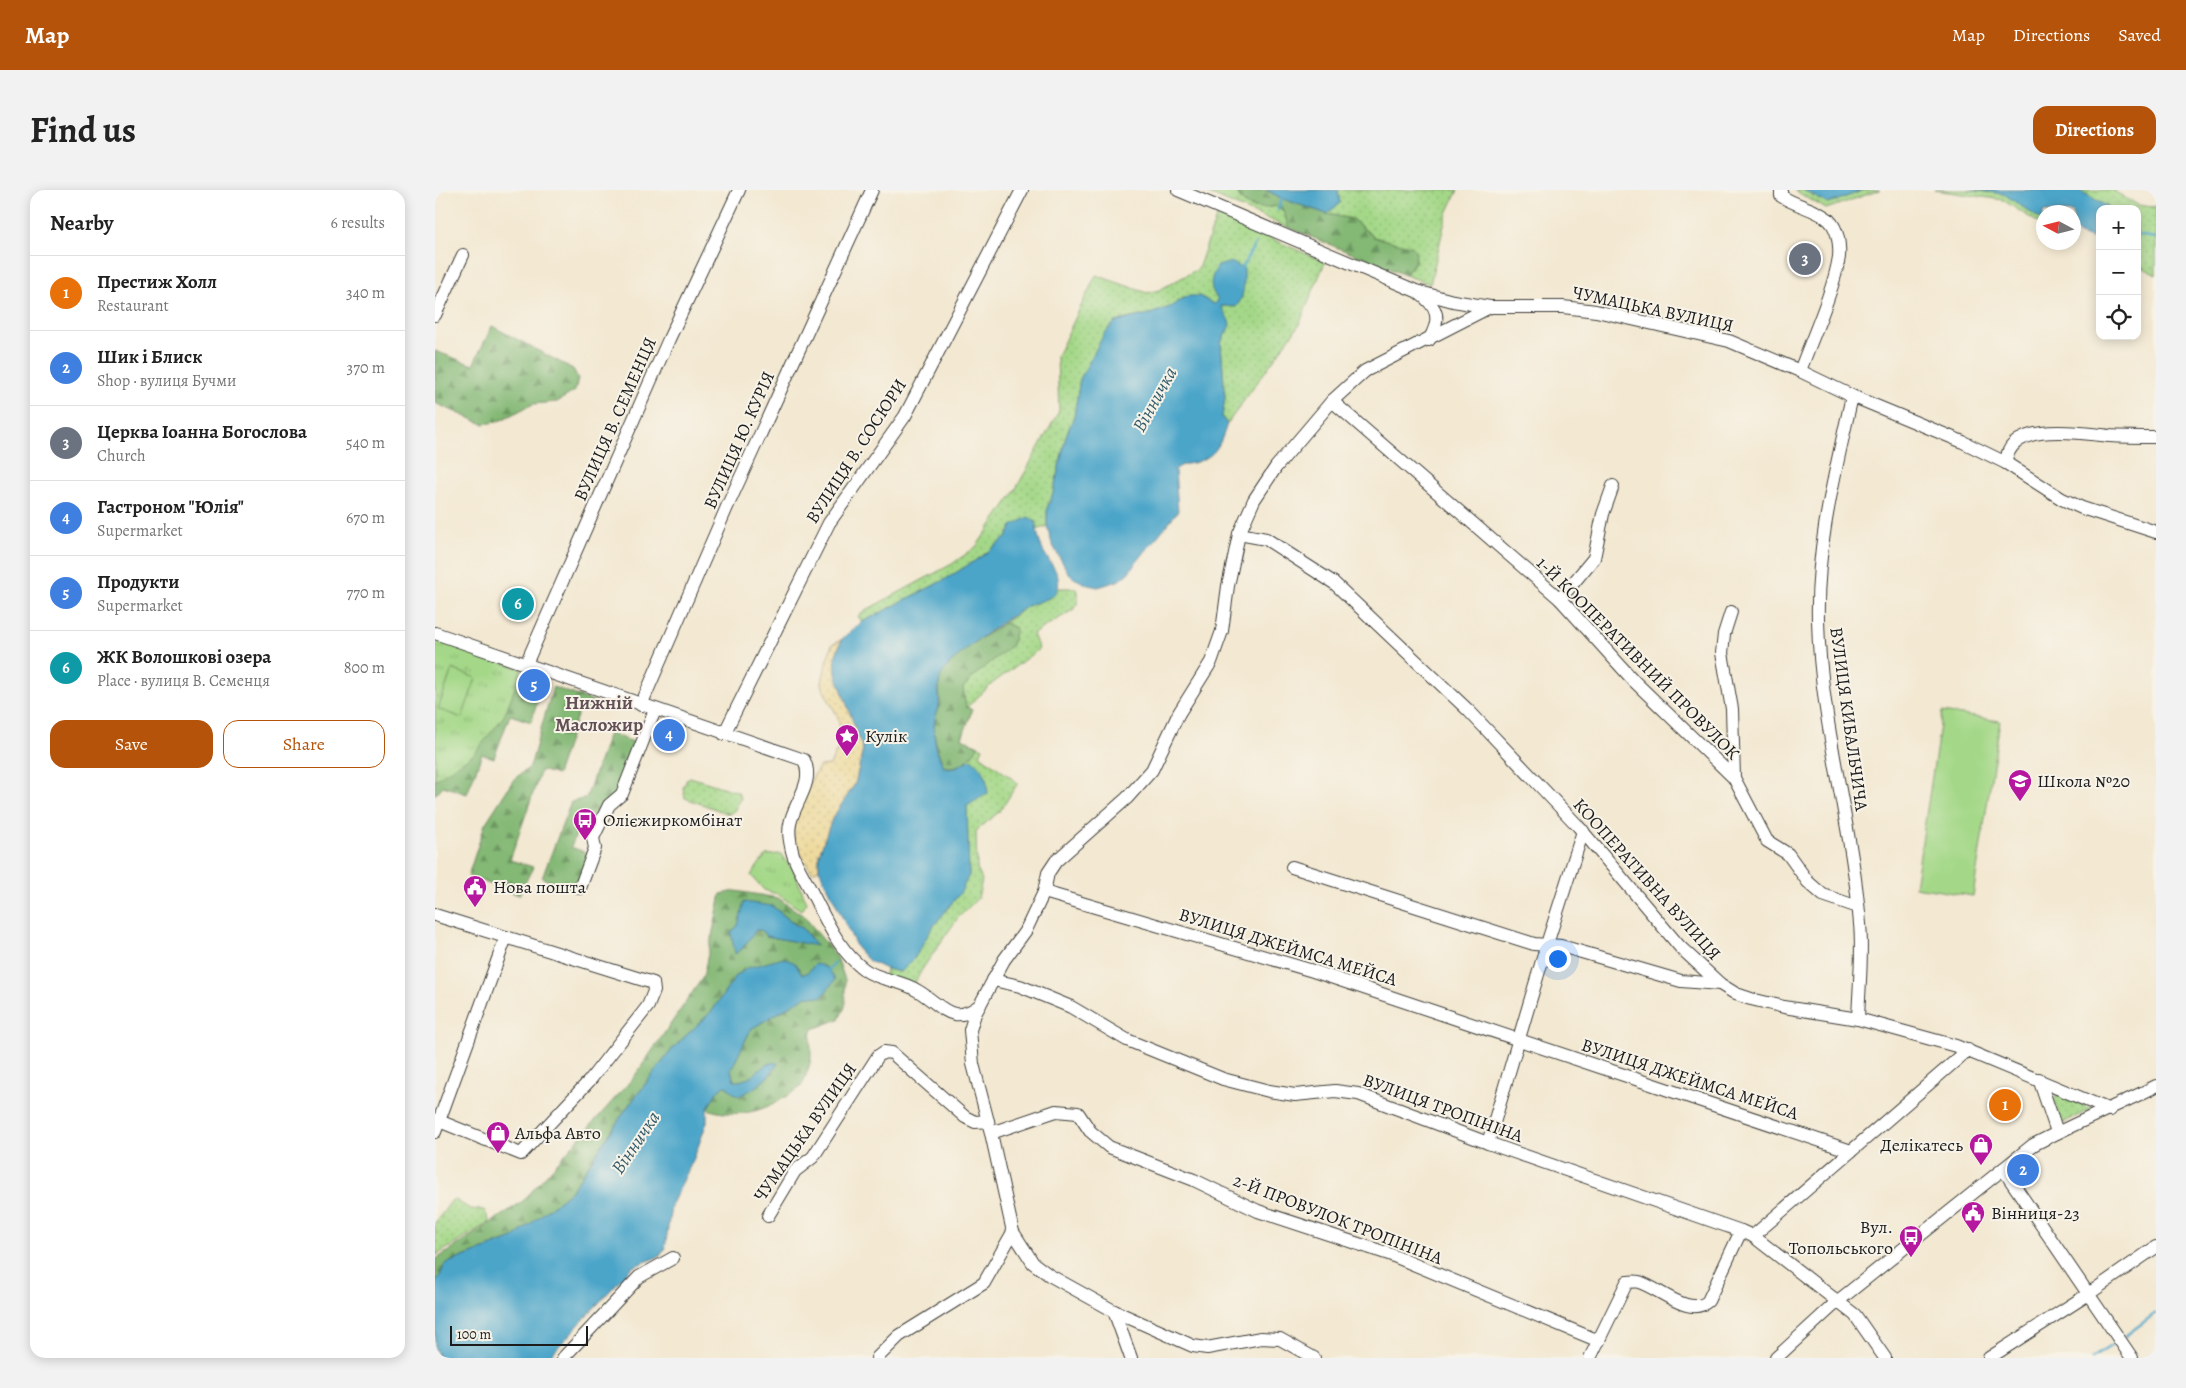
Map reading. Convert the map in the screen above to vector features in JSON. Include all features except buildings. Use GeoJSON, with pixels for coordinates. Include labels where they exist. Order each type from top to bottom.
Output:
{"type":"FeatureCollection","features":[{"type":"Feature","properties":{"kind":"street","name":"ВУЛИЦЯ В. СЕМЕНЦЯ"},"geometry":{"type":"LineString","coordinates":[[526,664],[669,339],[739,190]]}},
{"type":"Feature","properties":{"kind":"street","name":"ВУЛИЦЯ Ю. КУРІЯ"},"geometry":{"type":"LineString","coordinates":[[641,705],[727,507],[872,190]]}},
{"type":"Feature","properties":{"kind":"street","name":"ВУЛИЦЯ В. СОСЮРИ"},"geometry":{"type":"LineString","coordinates":[[725,734],[829,523],[905,416],[1022,190]]}},
{"type":"Feature","properties":{"kind":"street"},"geometry":{"type":"LineString","coordinates":[[1179,190],[1416,290],[1453,301],[1490,307]]}},
{"type":"Feature","properties":{"kind":"street"},"geometry":{"type":"LineString","coordinates":[[1781,190],[1781,196],[1792,204],[1817,213],[1830,221],[1836,230],[1839,242],[1837,266],[1800,371]]}},
{"type":"Feature","properties":{"kind":"street"},"geometry":{"type":"LineString","coordinates":[[435,315],[463,255]]}},
{"type":"Feature","properties":{"kind":"street"},"geometry":{"type":"LineString","coordinates":[[1416,290],[1429,300],[1436,314],[1437,326],[1429,340]]}},
{"type":"Feature","properties":{"kind":"street","name":"ЧУМАЦЬКА ВУЛИЦЯ"},"geometry":{"type":"LineString","coordinates":[[1314,1358],[1280,1339],[1261,1338],[1207,1348],[1193,1346],[1113,1312],[1071,1290],[1038,1267],[1023,1250],[1013,1232],[973,1064],[970,1030],[975,1014],[1004,960],[1026,930],[1044,892],[1048,873],[1056,862],[1127,798],[1152,770],[1179,713],[1211,662],[1222,631],[1228,586],[1239,534],[1254,500],[1276,467],[1332,401],[1365,372],[1490,307],[1563,307],[1596,311],[1729,341],[1800,371],[1852,396],[1963,442],[2006,463],[2062,499],[2082,508],[2156,532]]}},
{"type":"Feature","properties":{"kind":"street","name":"ВУЛИЦЯ КИБАЛЬЧИЧА"},"geometry":{"type":"LineString","coordinates":[[1852,396],[1828,505],[1820,563],[1818,620],[1822,678],[1860,926],[1858,1019]]}},
{"type":"Feature","properties":{"kind":"street","name":"1-Й КООПЕРАТИВНИЙ ПРОВУЛОК"},"geometry":{"type":"LineString","coordinates":[[1332,401],[1559,599],[1634,681],[1734,778],[1767,841],[1788,854],[1808,882],[1823,895],[1858,907]]}},
{"type":"Feature","properties":{"kind":"street"},"geometry":{"type":"LineString","coordinates":[[2006,463],[2011,445],[2018,440],[2045,432],[2156,437]]}},
{"type":"Feature","properties":{"kind":"street"},"geometry":{"type":"LineString","coordinates":[[1559,599],[1594,558],[1603,514],[1613,486]]}},
{"type":"Feature","properties":{"kind":"street","name":"КООПЕРАТИВНА ВУЛИЦЯ"},"geometry":{"type":"LineString","coordinates":[[1239,534],[1266,540],[1334,583],[1469,711],[1583,832],[1680,946],[1719,984],[1751,999],[1858,1019],[1968,1050],[2109,1110]]}},
{"type":"Feature","properties":{"kind":"street"},"geometry":{"type":"LineString","coordinates":[[1731,612],[1724,634],[1722,652],[1732,709],[1734,778]]}},
{"type":"Feature","properties":{"kind":"street"},"geometry":{"type":"LineString","coordinates":[[435,633],[804,760],[809,769],[808,778],[794,811],[789,836],[793,853],[836,939],[865,970],[917,990],[949,1014],[962,1016],[982,1004]]}},
{"type":"Feature","properties":{"kind":"street"},"geometry":{"type":"LineString","coordinates":[[580,888],[595,848],[593,838],[609,805],[622,794],[655,710]]}},
{"type":"Feature","properties":{"kind":"street"},"geometry":{"type":"LineString","coordinates":[[1488,1143],[1547,944],[1583,832]]}},
{"type":"Feature","properties":{"kind":"street"},"geometry":{"type":"LineString","coordinates":[[1292,867],[1534,944],[1561,946],[1681,981],[1719,984]]}},
{"type":"Feature","properties":{"kind":"street","name":"ВУЛИЦЯ ДЖЕЙМСА МЕЙСА"},"geometry":{"type":"LineString","coordinates":[[1044,892],[1313,970],[1519,1041],[1851,1151]]}},
{"type":"Feature","properties":{"kind":"street"},"geometry":{"type":"LineString","coordinates":[[435,915],[506,936],[653,983],[654,991],[648,1006],[591,1080],[521,1154],[437,1127],[506,936]]}},
{"type":"Feature","properties":{"kind":"street","name":"ВУЛИЦЯ ТРОПІНІНА"},"geometry":{"type":"LineString","coordinates":[[993,980],[1020,986],[1071,1007],[1127,1040],[1223,1079],[1269,1091],[1295,1095],[1335,1091],[1358,1094],[1488,1143],[1747,1233],[1855,1315],[1885,1358]]}},
{"type":"Feature","properties":{"kind":"street"},"geometry":{"type":"LineString","coordinates":[[1590,1358],[1627,1282],[1638,1282],[1686,1305],[1703,1306],[1708,1301],[1747,1233],[1851,1151],[1968,1050]]}},
{"type":"Feature","properties":{"kind":"street","name":"ЧУМАЦЬКА ВУЛИЦЯ"},"geometry":{"type":"LineString","coordinates":[[767,1216],[795,1171],[813,1157],[878,1056],[884,1052],[892,1053],[965,1117],[989,1127]]}},
{"type":"Feature","properties":{"kind":"street"},"geometry":{"type":"LineString","coordinates":[[2039,1079],[2057,1132]]}},
{"type":"Feature","properties":{"kind":"street"},"geometry":{"type":"LineString","coordinates":[[1776,1358],[1838,1301],[2033,1145],[2156,1086]]}},
{"type":"Feature","properties":{"kind":"street","name":"2-Й ПРОВУЛОК ТРОПІНІНА"},"geometry":{"type":"LineString","coordinates":[[989,1127],[1056,1111],[1078,1113],[1090,1132],[1109,1147],[1194,1180],[1258,1211],[1389,1254],[1599,1341]]}},
{"type":"Feature","properties":{"kind":"street"},"geometry":{"type":"LineString","coordinates":[[2003,1169],[2131,1358]]}},
{"type":"Feature","properties":{"kind":"street"},"geometry":{"type":"LineString","coordinates":[[877,1358],[899,1336],[984,1283],[1013,1232]]}},
{"type":"Feature","properties":{"kind":"street"},"geometry":{"type":"LineString","coordinates":[[1989,1358],[2087,1295],[2156,1247]]}},
{"type":"Feature","properties":{"kind":"street"},"geometry":{"type":"LineString","coordinates":[[563,1358],[639,1277],[673,1258]]}},
{"type":"Feature","properties":{"kind":"street"},"geometry":{"type":"LineString","coordinates":[[1113,1312],[1131,1358]]}},
{"type":"Feature","properties":{"kind":"green space"},"geometry":{"type":"Polygon","coordinates":[[[1200,190],[1237,190],[1242,201],[1246,204],[1263,208],[1275,206],[1283,210],[1289,228],[1200,190]]]}},
{"type":"Feature","properties":{"kind":"green space"},"geometry":{"type":"Polygon","coordinates":[[[1237,190],[1266,190],[1283,199],[1327,214],[1352,219],[1374,237],[1413,247],[1416,255],[1414,262],[1405,275],[1289,228],[1283,210],[1275,206],[1263,208],[1246,204],[1242,201],[1237,190]]]}},
{"type":"Feature","properties":{"kind":"green space"},"geometry":{"type":"Polygon","coordinates":[[[1338,190],[1458,190],[1447,213],[1430,284],[1405,275],[1416,261],[1374,237],[1352,219],[1327,214],[1340,203],[1338,190]]]}},
{"type":"Feature","properties":{"kind":"green space"},"geometry":{"type":"Polygon","coordinates":[[[1794,190],[1803,190],[1828,204],[1864,190],[1880,190],[1826,209],[1794,190]]]}},
{"type":"Feature","properties":{"kind":"green space"},"geometry":{"type":"Polygon","coordinates":[[[1935,190],[1969,190],[2004,194],[2036,216],[2036,221],[2003,200],[1935,190]]]}},
{"type":"Feature","properties":{"kind":"green space"},"geometry":{"type":"Polygon","coordinates":[[[2079,190],[2112,190],[2138,205],[2104,205],[2079,190]]]}},
{"type":"Feature","properties":{"kind":"green space"},"geometry":{"type":"Polygon","coordinates":[[[2141,205],[2154,207],[2156,205],[2156,275],[2141,266],[2141,205]]]}},
{"type":"Feature","properties":{"kind":"green space"},"geometry":{"type":"Polygon","coordinates":[[[1217,215],[1325,262],[1299,325],[1227,424],[1222,417],[1225,398],[1221,343],[1223,336],[1228,330],[1214,304],[1199,296],[1185,297],[1170,307],[1121,320],[1109,327],[1080,379],[1074,416],[1066,436],[1053,493],[1047,508],[1047,526],[1037,530],[1035,521],[1012,526],[1007,537],[981,557],[944,580],[862,622],[858,616],[868,609],[952,564],[976,547],[1013,494],[1059,411],[1057,356],[1096,275],[1147,293],[1159,290],[1198,269],[1217,215]]]}},
{"type":"Feature","properties":{"kind":"green space"},"geometry":{"type":"Polygon","coordinates":[[[492,326],[573,369],[578,378],[575,391],[557,402],[533,404],[497,422],[483,424],[435,403],[435,351],[473,365],[492,326]]]}},
{"type":"Feature","properties":{"kind":"green space"},"geometry":{"type":"Polygon","coordinates":[[[1058,588],[1075,588],[1078,591],[1078,602],[1073,610],[1033,634],[1039,649],[993,683],[967,707],[972,710],[962,738],[983,748],[980,755],[1018,783],[1000,811],[976,831],[977,868],[982,880],[978,898],[957,919],[923,968],[915,982],[917,990],[884,978],[886,969],[901,972],[914,959],[932,928],[969,875],[967,806],[936,750],[979,640],[1028,606],[1051,597],[1058,588]]]}},
{"type":"Feature","properties":{"kind":"green space"},"geometry":{"type":"Polygon","coordinates":[[[1004,623],[1016,628],[1012,645],[974,676],[963,688],[966,707],[972,710],[962,738],[978,746],[964,762],[955,766],[944,767],[934,731],[935,718],[940,705],[940,678],[944,670],[959,655],[1004,623]]]}},
{"type":"Feature","properties":{"kind":"green space"},"geometry":{"type":"Polygon","coordinates":[[[435,639],[522,669],[504,716],[474,754],[435,780],[435,639]]]}},
{"type":"Feature","properties":{"kind":"green space"},"geometry":{"type":"Polygon","coordinates":[[[452,669],[476,678],[462,718],[438,709],[452,669]]]}},
{"type":"Feature","properties":{"kind":"green space"},"geometry":{"type":"Polygon","coordinates":[[[514,677],[522,681],[522,687],[540,694],[531,722],[510,715],[494,758],[482,754],[467,794],[443,786],[435,795],[435,763],[514,677]]]}},
{"type":"Feature","properties":{"kind":"green space"},"geometry":{"type":"Polygon","coordinates":[[[553,687],[596,702],[593,711],[580,707],[557,775],[541,770],[510,860],[533,867],[519,895],[468,876],[485,824],[514,779],[530,767],[553,687]]]}},
{"type":"Feature","properties":{"kind":"green space"},"geometry":{"type":"Polygon","coordinates":[[[1942,712],[2000,721],[1973,896],[1915,887],[1942,712]]]}},
{"type":"Feature","properties":{"kind":"green space"},"geometry":{"type":"Polygon","coordinates":[[[609,733],[639,744],[620,793],[602,814],[582,819],[571,847],[590,854],[577,891],[542,878],[571,802],[586,798],[609,733]]]}},
{"type":"Feature","properties":{"kind":"green space"},"geometry":{"type":"Polygon","coordinates":[[[690,777],[738,792],[741,798],[735,810],[729,814],[685,798],[683,788],[690,777]]]}},
{"type":"Feature","properties":{"kind":"green space"},"geometry":{"type":"Polygon","coordinates":[[[781,854],[794,871],[807,903],[801,910],[777,894],[764,890],[751,875],[766,855],[781,854]]]}},
{"type":"Feature","properties":{"kind":"green space"},"geometry":{"type":"Polygon","coordinates":[[[736,891],[778,898],[804,916],[837,957],[845,980],[845,1007],[839,1019],[813,1029],[810,1063],[802,1085],[780,1100],[750,1112],[729,1113],[707,1109],[718,1090],[723,1086],[728,1087],[732,1092],[771,1075],[778,1063],[766,1067],[751,1077],[740,1081],[734,1081],[731,1070],[751,1029],[807,996],[815,964],[808,972],[801,975],[764,964],[747,968],[736,976],[712,1011],[674,1047],[626,1109],[572,1190],[513,1238],[445,1264],[438,1280],[435,1280],[435,1260],[523,1201],[634,1077],[703,977],[721,894],[736,891]],[[772,906],[738,925],[731,933],[742,949],[756,930],[761,930],[766,936],[816,945],[803,928],[772,906]]]}},
{"type":"Feature","properties":{"kind":"green space"},"geometry":{"type":"Polygon","coordinates":[[[2059,1094],[2092,1109],[2062,1123],[2053,1100],[2059,1094]]]}},
{"type":"Feature","properties":{"kind":"green space"},"geometry":{"type":"Polygon","coordinates":[[[452,1200],[456,1200],[470,1209],[484,1210],[490,1222],[435,1256],[435,1223],[452,1200]]]}},
{"type":"Feature","properties":{"kind":"sand","name":"Кулік"},"geometry":{"type":"Polygon","coordinates":[[[842,639],[835,657],[863,749],[855,784],[832,819],[819,854],[819,869],[812,872],[797,847],[793,830],[794,821],[811,781],[820,766],[830,765],[842,739],[838,717],[824,691],[822,683],[832,645],[842,639]]]}},
{"type":"Feature","properties":{"kind":"water"},"geometry":{"type":"Polygon","coordinates":[[[1266,190],[1338,190],[1340,203],[1327,214],[1283,199],[1266,190]]]}},
{"type":"Feature","properties":{"kind":"water"},"geometry":{"type":"Polygon","coordinates":[[[1803,190],[1864,190],[1828,204],[1803,190]]]}},
{"type":"Feature","properties":{"kind":"water"},"geometry":{"type":"Polygon","coordinates":[[[1969,190],[2079,190],[2104,205],[2096,205],[2096,240],[2081,234],[2081,205],[2036,205],[2036,216],[2004,194],[1969,190]]]}},
{"type":"Feature","properties":{"kind":"water"},"geometry":{"type":"Polygon","coordinates":[[[1231,262],[1244,269],[1244,285],[1241,299],[1236,307],[1221,306],[1230,325],[1221,343],[1225,398],[1222,417],[1227,424],[1222,438],[1212,454],[1175,470],[1178,511],[1128,573],[1118,581],[1098,587],[1088,585],[1069,574],[1052,544],[1047,526],[1047,508],[1053,493],[1066,436],[1074,416],[1080,379],[1104,334],[1115,322],[1170,307],[1188,296],[1199,296],[1214,304],[1218,299],[1211,287],[1213,275],[1218,266],[1231,262]]]}},
{"type":"Feature","properties":{"kind":"water"},"geometry":{"type":"Polygon","coordinates":[[[1028,517],[1035,521],[1043,551],[1056,571],[1059,582],[1056,592],[1049,598],[1026,607],[980,638],[956,658],[941,676],[939,683],[939,708],[935,718],[934,732],[941,762],[944,767],[954,768],[971,759],[982,770],[987,782],[988,793],[967,806],[969,875],[961,892],[932,928],[914,959],[901,972],[886,969],[869,961],[857,948],[819,869],[819,854],[832,819],[855,784],[863,750],[836,674],[835,657],[842,639],[862,622],[944,580],[981,557],[1007,537],[1012,526],[1028,517]]]}},
{"type":"Feature","properties":{"kind":"water"},"geometry":{"type":"Polygon","coordinates":[[[744,902],[772,906],[802,928],[817,946],[766,936],[761,930],[756,930],[742,949],[735,954],[731,933],[738,925],[744,902]]]}},
{"type":"Feature","properties":{"kind":"water"},"geometry":{"type":"Polygon","coordinates":[[[784,958],[795,963],[802,975],[808,972],[815,964],[828,969],[835,980],[822,997],[807,996],[751,1029],[731,1070],[734,1081],[741,1081],[747,1078],[767,1064],[778,1063],[761,1083],[739,1096],[728,1087],[723,1086],[718,1090],[707,1109],[707,1122],[694,1158],[671,1206],[665,1249],[660,1256],[632,1267],[548,1358],[439,1358],[435,1348],[435,1280],[438,1280],[445,1264],[513,1238],[572,1190],[626,1109],[674,1047],[712,1011],[736,976],[747,968],[784,958]]]}},
{"type":"Feature","properties":{"kind":"waterway"},"geometry":{"type":"LineString","coordinates":[[1278,209],[1285,190]]}},
{"type":"Feature","properties":{"kind":"waterway"},"geometry":{"type":"LineString","coordinates":[[2141,236],[2156,238]]}},
{"type":"Feature","properties":{"kind":"waterway","name":"Вінничка"},"geometry":{"type":"LineString","coordinates":[[1240,271],[1255,244]]}},
{"type":"Feature","properties":{"kind":"waterway","name":"Вінничка"},"geometry":{"type":"LineString","coordinates":[[827,971],[835,963]]}},
{"type":"Feature","properties":{"kind":"waterway"},"geometry":{"type":"LineString","coordinates":[[2125,1336],[2156,1313]]}},
{"type":"Feature","properties":{"kind":"waterway"},"geometry":{"type":"LineString","coordinates":[[2092,1358],[2114,1344]]}},
{"type":"Feature","properties":{"kind":"place","name":"Церква Іоанна Богослова"},"geometry":{"type":"Point","coordinates":[1805,259]}},
{"type":"Feature","properties":{"kind":"place","name":"ЖК Волошкові озера"},"geometry":{"type":"Point","coordinates":[518,604]}},
{"type":"Feature","properties":{"kind":"place","name":"Продукти"},"geometry":{"type":"Point","coordinates":[534,685]}},
{"type":"Feature","properties":{"kind":"place","name":"Гастроном \"Юлія\""},"geometry":{"type":"Point","coordinates":[669,735]}},
{"type":"Feature","properties":{"kind":"place","name":"Кулік"},"geometry":{"type":"Point","coordinates":[847,757]}},
{"type":"Feature","properties":{"kind":"place","name":"Школа №20"},"geometry":{"type":"Point","coordinates":[2020,802]}},
{"type":"Feature","properties":{"kind":"place","name":"Олієжиркомбінат"},"geometry":{"type":"Point","coordinates":[585,841]}},
{"type":"Feature","properties":{"kind":"place","name":"Нова пошта"},"geometry":{"type":"Point","coordinates":[475,908]}},
{"type":"Feature","properties":{"kind":"place","name":"Престиж Холл"},"geometry":{"type":"Point","coordinates":[2005,1105]}},
{"type":"Feature","properties":{"kind":"place","name":"Альфа Авто"},"geometry":{"type":"Point","coordinates":[498,1154]}},
{"type":"Feature","properties":{"kind":"place","name":"Делікатесь"},"geometry":{"type":"Point","coordinates":[1981,1166]}},
{"type":"Feature","properties":{"kind":"place","name":"Шик і Блиск"},"geometry":{"type":"Point","coordinates":[2023,1170]}},
{"type":"Feature","properties":{"kind":"place","name":"Вінниця-23"},"geometry":{"type":"Point","coordinates":[1973,1234]}},
{"type":"Feature","properties":{"kind":"place","name":"Вул. Топольського"},"geometry":{"type":"Point","coordinates":[1911,1258]}},
{"type":"Feature","properties":{"kind":"district","name":"Нижній Масложир"},"geometry":{"type":"Point","coordinates":[599,713]}}]}
